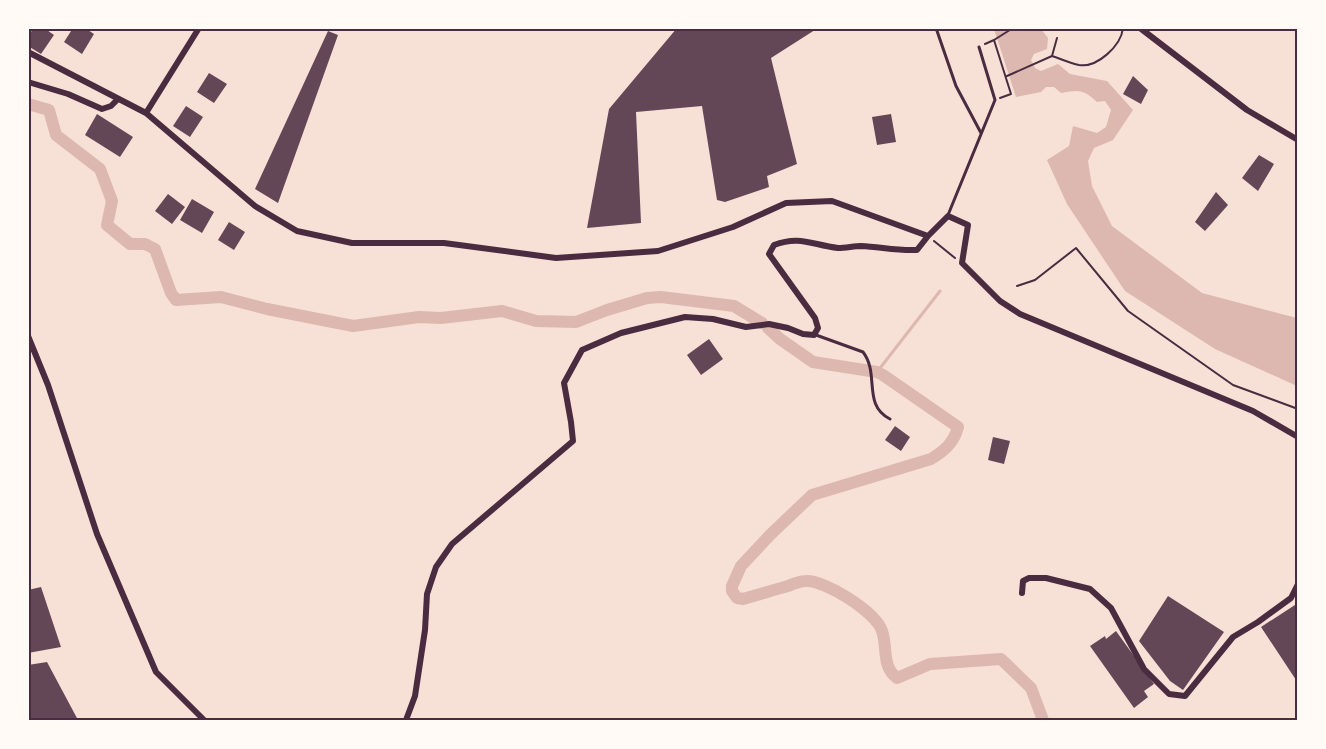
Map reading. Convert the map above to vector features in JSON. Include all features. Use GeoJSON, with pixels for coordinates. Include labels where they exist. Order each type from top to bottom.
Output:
{"type":"FeatureCollection","features":[{"type":"Feature","properties":{"kind":"street"},"geometry":{"type":"LineString","coordinates":[[146,113],[199,28]]}},
{"type":"Feature","properties":{"kind":"street"},"geometry":{"type":"LineString","coordinates":[[1140,28],[1247,110],[1298,140]]}},
{"type":"Feature","properties":{"kind":"street"},"geometry":{"type":"LineString","coordinates":[[28,52],[146,113],[255,206],[297,231],[352,243],[444,243],[555,258],[658,251],[733,227],[786,203],[832,201],[928,236]]}},
{"type":"Feature","properties":{"kind":"street"},"geometry":{"type":"LineString","coordinates":[[28,82],[68,94],[102,109],[111,106],[118,99]]}},
{"type":"Feature","properties":{"kind":"street"},"geometry":{"type":"LineString","coordinates":[[406,720],[415,696],[425,630],[427,594],[436,567],[452,544],[573,441],[564,383],[582,350],[621,333],[685,317],[713,319],[746,327],[765,325],[788,328],[802,334],[814,335],[818,328],[815,318],[769,254],[774,245],[787,240],[803,240],[838,248],[862,246],[897,251],[917,250],[948,216],[968,225],[962,263],[1000,301],[1020,314],[1253,411],[1298,437]]}},
{"type":"Feature","properties":{"kind":"street"},"geometry":{"type":"LineString","coordinates":[[28,336],[48,385],[97,534],[156,672],[204,720]]}},
{"type":"Feature","properties":{"kind":"street"},"geometry":{"type":"LineString","coordinates":[[1022,593],[1023,580],[1029,578],[1046,578],[1090,589],[1111,608],[1144,669],[1169,694],[1185,696],[1233,637],[1291,598],[1298,584]]}},
{"type":"Feature","properties":{"kind":"lane"},"geometry":{"type":"LineString","coordinates":[[936,28],[956,86],[981,133]]}},
{"type":"Feature","properties":{"kind":"lane"},"geometry":{"type":"LineString","coordinates":[[948,216],[995,100],[979,47]]}},
{"type":"Feature","properties":{"kind":"lane"},"geometry":{"type":"LineString","coordinates":[[814,335],[862,352],[871,367],[875,406],[881,414],[890,419]]}},
{"type":"Feature","properties":{"kind":"path"},"geometry":{"type":"LineString","coordinates":[[979,47],[1013,28]]}},
{"type":"Feature","properties":{"kind":"path"},"geometry":{"type":"LineString","coordinates":[[1007,76],[1052,56],[1081,65],[1096,62],[1111,50],[1123,28]]}},
{"type":"Feature","properties":{"kind":"path"},"geometry":{"type":"LineString","coordinates":[[1052,56],[1057,38]]}},
{"type":"Feature","properties":{"kind":"path"},"geometry":{"type":"LineString","coordinates":[[994,40],[1011,94],[995,100]]}},
{"type":"Feature","properties":{"kind":"path"},"geometry":{"type":"LineString","coordinates":[[928,236],[962,263]]}},
{"type":"Feature","properties":{"kind":"path"},"geometry":{"type":"LineString","coordinates":[[1017,286],[1035,280],[1076,248],[1128,311],[1233,385],[1298,409]]}},
{"type":"Feature","properties":{"kind":"shaded area"},"geometry":{"type":"Polygon","coordinates":[[[994,29],[1041,29],[1048,38],[1047,49],[1034,54],[1031,60],[1035,68],[1041,71],[1058,64],[1070,74],[1107,81],[1133,110],[1113,140],[1094,148],[1088,161],[1092,186],[1112,226],[1202,293],[1297,318],[1297,386],[1215,349],[1125,291],[1067,204],[1047,160],[1069,146],[1073,126],[1097,133],[1106,127],[1111,110],[1105,101],[1097,102],[1080,92],[1061,93],[1054,87],[1046,87],[1041,92],[1016,97],[994,29]]]}},
{"type":"Feature","properties":{"kind":"building"},"geometry":{"type":"Polygon","coordinates":[[[34,28],[44,28],[54,35],[41,54],[28,46],[28,36],[34,28]]]}},
{"type":"Feature","properties":{"kind":"building"},"geometry":{"type":"Polygon","coordinates":[[[73,28],[85,28],[94,34],[82,54],[64,42],[73,28]]]}},
{"type":"Feature","properties":{"kind":"building"},"geometry":{"type":"Polygon","coordinates":[[[677,28],[818,28],[771,58],[797,164],[767,176],[769,187],[725,202],[717,200],[702,106],[636,112],[641,223],[587,228],[609,109],[677,28]]]}},
{"type":"Feature","properties":{"kind":"building"},"geometry":{"type":"Polygon","coordinates":[[[328,31],[338,35],[278,203],[255,189],[328,31]]]}},
{"type":"Feature","properties":{"kind":"building"},"geometry":{"type":"Polygon","coordinates":[[[209,73],[227,84],[214,103],[197,92],[209,73]]]}},
{"type":"Feature","properties":{"kind":"building"},"geometry":{"type":"Polygon","coordinates":[[[1133,76],[1148,90],[1141,104],[1123,94],[1133,76]]]}},
{"type":"Feature","properties":{"kind":"building"},"geometry":{"type":"Polygon","coordinates":[[[186,106],[203,117],[190,137],[173,126],[186,106]]]}},
{"type":"Feature","properties":{"kind":"building"},"geometry":{"type":"Polygon","coordinates":[[[97,114],[133,137],[120,157],[85,135],[97,114]]]}},
{"type":"Feature","properties":{"kind":"building"},"geometry":{"type":"Polygon","coordinates":[[[891,114],[896,142],[877,145],[872,117],[891,114]]]}},
{"type":"Feature","properties":{"kind":"building"},"geometry":{"type":"Polygon","coordinates":[[[1259,155],[1274,164],[1258,191],[1242,178],[1259,155]]]}},
{"type":"Feature","properties":{"kind":"building"},"geometry":{"type":"Polygon","coordinates":[[[1216,192],[1228,205],[1205,231],[1195,222],[1216,192]]]}},
{"type":"Feature","properties":{"kind":"building"},"geometry":{"type":"Polygon","coordinates":[[[168,194],[185,207],[172,224],[155,211],[168,194]]]}},
{"type":"Feature","properties":{"kind":"building"},"geometry":{"type":"Polygon","coordinates":[[[192,199],[214,212],[202,233],[180,220],[192,199]]]}},
{"type":"Feature","properties":{"kind":"building"},"geometry":{"type":"Polygon","coordinates":[[[229,222],[245,232],[234,250],[218,240],[229,222]]]}},
{"type":"Feature","properties":{"kind":"building"},"geometry":{"type":"Polygon","coordinates":[[[709,339],[723,359],[701,375],[687,355],[709,339]]]}},
{"type":"Feature","properties":{"kind":"building"},"geometry":{"type":"Polygon","coordinates":[[[895,426],[910,437],[901,451],[885,440],[895,426]]]}},
{"type":"Feature","properties":{"kind":"building"},"geometry":{"type":"Polygon","coordinates":[[[993,437],[1010,441],[1004,464],[988,460],[993,437]]]}},
{"type":"Feature","properties":{"kind":"building"},"geometry":{"type":"Polygon","coordinates":[[[41,587],[61,647],[28,653],[28,590],[41,587]]]}},
{"type":"Feature","properties":{"kind":"building"},"geometry":{"type":"Polygon","coordinates":[[[1168,596],[1224,632],[1183,690],[1170,681],[1139,641],[1168,596]]]}},
{"type":"Feature","properties":{"kind":"building"},"geometry":{"type":"Polygon","coordinates":[[[1298,603],[1298,683],[1261,627],[1298,603]]]}},
{"type":"Feature","properties":{"kind":"building"},"geometry":{"type":"Polygon","coordinates":[[[1116,631],[1154,684],[1144,691],[1148,697],[1134,708],[1090,646],[1105,636],[1106,639],[1116,631]]]}},
{"type":"Feature","properties":{"kind":"building"},"geometry":{"type":"Polygon","coordinates":[[[47,662],[78,720],[28,720],[28,665],[47,662]]]}},
{"type":"Feature","properties":{"kind":"waterway"},"geometry":{"type":"LineString","coordinates":[[28,104],[49,110],[56,135],[100,169],[112,201],[107,225],[130,244],[145,244],[155,249],[171,293],[176,300],[221,297],[267,309],[353,326],[419,317],[441,318],[502,311],[536,321],[576,322],[647,298],[661,297],[734,306],[762,323]]}},
{"type":"Feature","properties":{"kind":"waterway"},"geometry":{"type":"LineString","coordinates":[[877,372],[940,291]]}},
{"type":"Feature","properties":{"kind":"waterway"},"geometry":{"type":"LineString","coordinates":[[768,328],[813,362],[877,372],[883,375],[958,427],[948,446],[931,459],[812,495],[741,566],[732,591],[737,598],[743,599],[806,581],[837,591],[849,598],[878,623],[884,637],[889,668],[897,678],[930,664],[1001,659],[1031,688],[1043,720]]}}]}
